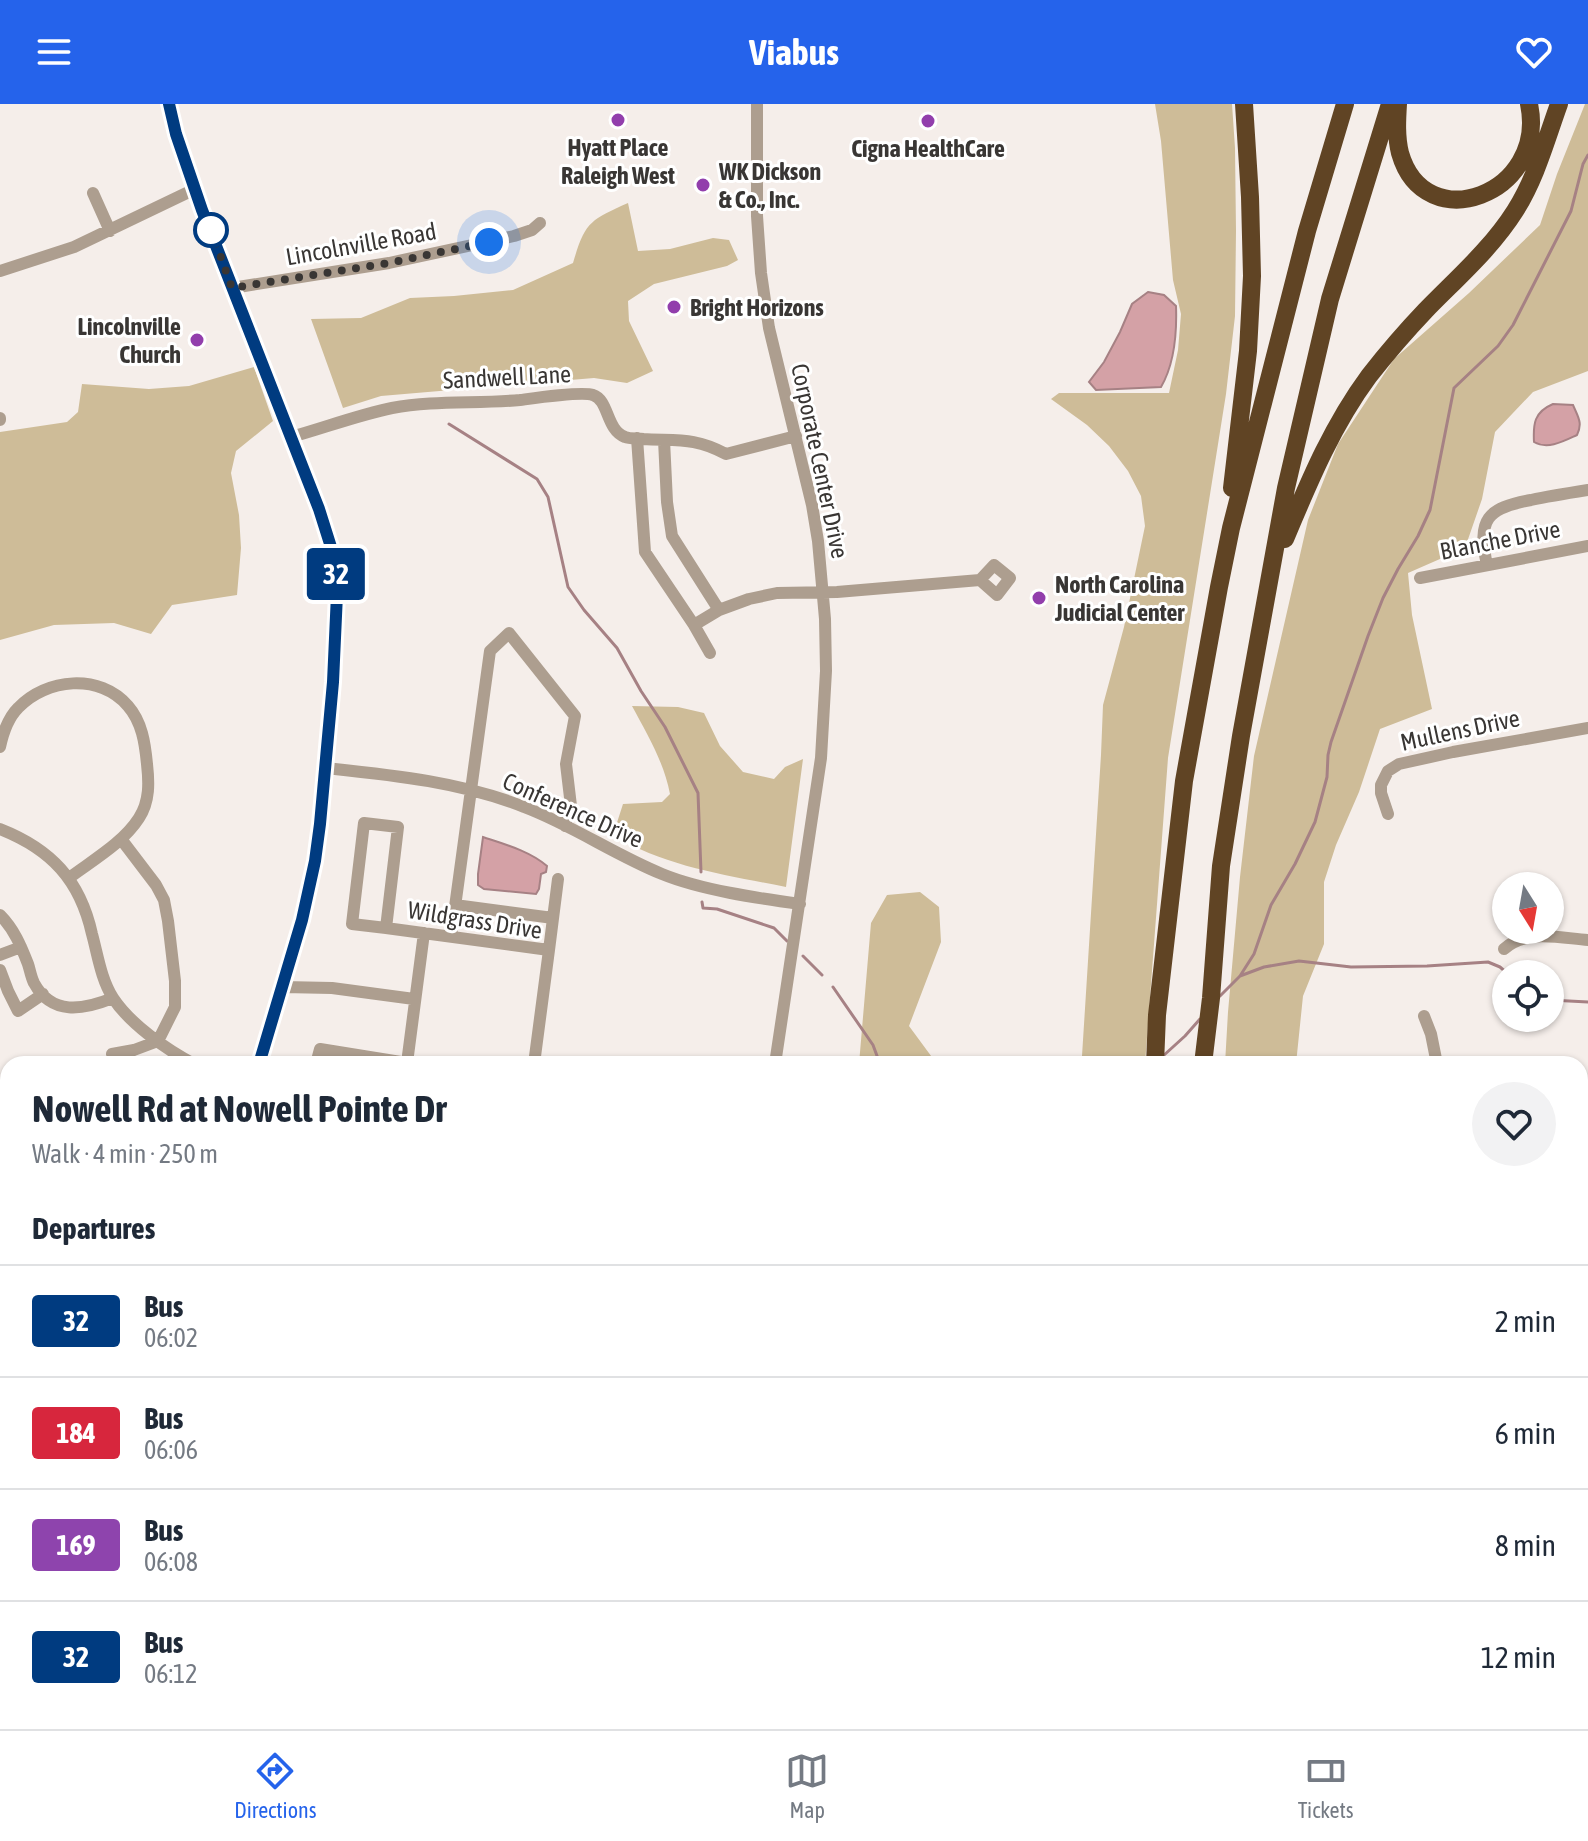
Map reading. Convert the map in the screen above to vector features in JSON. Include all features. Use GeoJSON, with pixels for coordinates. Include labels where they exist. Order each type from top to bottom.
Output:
{"type":"FeatureCollection","features":[{"type":"Feature","properties":{"kind":"highway"},"geometry":{"type":"LineString","coordinates":[[1231,528],[1232,478],[1251,316],[1252,237],[1244,104]]}},
{"type":"Feature","properties":{"kind":"highway"},"geometry":{"type":"LineString","coordinates":[[1155,1056],[1157,1015],[1184,781],[1202,673],[1231,528],[1307,231],[1345,104]]}},
{"type":"Feature","properties":{"kind":"highway"},"geometry":{"type":"LineString","coordinates":[[1204,1056],[1221,866],[1286,488],[1330,299],[1390,104]]}},
{"type":"Feature","properties":{"kind":"highway"},"geometry":{"type":"LineString","coordinates":[[1398,104],[1398,146],[1411,174],[1421,186],[1434,194],[1465,199],[1495,188],[1521,162],[1530,138],[1529,104]]}},
{"type":"Feature","properties":{"kind":"highway"},"geometry":{"type":"LineString","coordinates":[[1271,571],[1313,471],[1347,409],[1392,347],[1481,255],[1514,213],[1535,173],[1559,104]]}},
{"type":"Feature","properties":{"kind":"street"},"geometry":{"type":"LineString","coordinates":[[169,104],[195,189],[322,520],[336,572],[336,627],[326,768],[315,861],[302,920],[261,1056]]}},
{"type":"Feature","properties":{"kind":"street","name":"Corporate Center Drive"},"geometry":{"type":"LineString","coordinates":[[757,104],[757,216],[761,273],[769,328],[812,505],[823,592],[826,671],[823,727],[776,1056]]}},
{"type":"Feature","properties":{"kind":"street"},"geometry":{"type":"LineString","coordinates":[[0,271],[74,247],[195,189]]}},
{"type":"Feature","properties":{"kind":"street"},"geometry":{"type":"LineString","coordinates":[[93,193],[110,231]]}},
{"type":"Feature","properties":{"kind":"street","name":"Lincolnville Road"},"geometry":{"type":"LineString","coordinates":[[232,288],[389,263],[514,236],[532,230],[540,223]]}},
{"type":"Feature","properties":{"kind":"street","name":"Sandwell Lane"},"geometry":{"type":"LineString","coordinates":[[291,437],[391,408],[440,402],[500,402],[594,395],[602,401],[616,430],[626,438],[637,438]]}},
{"type":"Feature","properties":{"kind":"street"},"geometry":{"type":"LineString","coordinates":[[710,653],[645,552],[637,438],[692,440],[726,454],[796,436]]}},
{"type":"Feature","properties":{"kind":"street"},"geometry":{"type":"LineString","coordinates":[[664,440],[672,536],[719,610]]}},
{"type":"Feature","properties":{"kind":"street"},"geometry":{"type":"LineString","coordinates":[[1487,565],[1484,530],[1488,519],[1498,508],[1588,490]]}},
{"type":"Feature","properties":{"kind":"street","name":"Blanche Drive"},"geometry":{"type":"LineString","coordinates":[[1420,578],[1588,546]]}},
{"type":"Feature","properties":{"kind":"street"},"geometry":{"type":"LineString","coordinates":[[694,625],[719,610],[777,593],[980,580]]}},
{"type":"Feature","properties":{"kind":"street"},"geometry":{"type":"LineString","coordinates":[[451,936],[490,651],[509,633],[575,716],[566,764],[571,806],[565,826]]}},
{"type":"Feature","properties":{"kind":"street"},"geometry":{"type":"LineString","coordinates":[[0,747],[2,732],[16,710],[31,696],[49,686],[85,683],[105,689],[121,698],[139,724],[149,784],[141,816],[121,839],[69,878]]}},
{"type":"Feature","properties":{"kind":"street","name":"Mullens Drive"},"geometry":{"type":"LineString","coordinates":[[1388,814],[1381,785],[1388,771],[1399,764],[1588,728]]}},
{"type":"Feature","properties":{"kind":"street","name":"Conference Drive"},"geometry":{"type":"LineString","coordinates":[[326,768],[422,780],[470,790],[523,806],[662,874],[691,883],[800,904]]}},
{"type":"Feature","properties":{"kind":"street","name":"Wildgrass Drive"},"geometry":{"type":"LineString","coordinates":[[386,928],[398,827],[364,823],[352,924],[549,950],[535,1056]]}},
{"type":"Feature","properties":{"kind":"street"},"geometry":{"type":"LineString","coordinates":[[0,829],[38,848],[69,878],[86,909],[102,976],[113,998],[158,1041],[181,1056]]}},
{"type":"Feature","properties":{"kind":"street"},"geometry":{"type":"LineString","coordinates":[[112,1054],[158,1041],[175,1007],[175,981],[164,900],[121,839]]}},
{"type":"Feature","properties":{"kind":"street"},"geometry":{"type":"LineString","coordinates":[[549,950],[558,879]]}},
{"type":"Feature","properties":{"kind":"street"},"geometry":{"type":"LineString","coordinates":[[455,905],[553,918]]}},
{"type":"Feature","properties":{"kind":"street"},"geometry":{"type":"LineString","coordinates":[[0,915],[15,933],[34,983],[53,1003],[64,1008],[82,1007],[113,998]]}},
{"type":"Feature","properties":{"kind":"street"},"geometry":{"type":"LineString","coordinates":[[408,1056],[424,933]]}},
{"type":"Feature","properties":{"kind":"street"},"geometry":{"type":"LineString","coordinates":[[1504,949],[1525,936],[1588,940]]}},
{"type":"Feature","properties":{"kind":"street"},"geometry":{"type":"LineString","coordinates":[[0,955],[21,947]]}},
{"type":"Feature","properties":{"kind":"street"},"geometry":{"type":"LineString","coordinates":[[0,970],[18,1011],[43,994]]}},
{"type":"Feature","properties":{"kind":"street"},"geometry":{"type":"LineString","coordinates":[[287,973],[332,988]]}},
{"type":"Feature","properties":{"kind":"street"},"geometry":{"type":"LineString","coordinates":[[283,987],[332,988],[414,999]]}},
{"type":"Feature","properties":{"kind":"street"},"geometry":{"type":"LineString","coordinates":[[1424,1016],[1435,1056]]}},
{"type":"Feature","properties":{"kind":"street"},"geometry":{"type":"LineString","coordinates":[[318,1056],[320,1049],[364,1056]]}},
{"type":"Feature","properties":{"kind":"shaded area"},"geometry":{"type":"Polygon","coordinates":[[[1155,104],[1232,104],[1235,316],[1226,394],[1168,758],[1146,1056],[1082,1056],[1103,705],[1124,627],[1145,526],[1141,496],[1128,471],[1109,446],[1087,425],[1051,399],[1059,393],[1169,393],[1178,350],[1181,314],[1173,280],[1155,104]]]}},
{"type":"Feature","properties":{"kind":"shaded area"},"geometry":{"type":"Polygon","coordinates":[[[1585,104],[1588,104],[1588,371],[1533,392],[1495,432],[1482,499],[1465,548],[1408,573],[1412,615],[1432,709],[1380,729],[1324,882],[1324,944],[1303,996],[1297,1056],[1225,1056],[1240,877],[1254,756],[1308,520],[1338,444],[1394,359],[1540,225],[1585,104]]]}},
{"type":"Feature","properties":{"kind":"shaded area"},"geometry":{"type":"Polygon","coordinates":[[[628,203],[638,251],[670,249],[713,238],[729,240],[738,260],[727,266],[654,284],[628,301],[629,321],[653,371],[627,383],[594,378],[381,396],[343,408],[311,319],[361,318],[410,298],[513,290],[573,263],[581,239],[591,224],[628,203]]]}},
{"type":"Feature","properties":{"kind":"shaded area"},"geometry":{"type":"Polygon","coordinates":[[[1148,292],[1164,295],[1176,306],[1174,348],[1161,387],[1096,390],[1089,382],[1104,362],[1132,304],[1148,292]]]}},
{"type":"Feature","properties":{"kind":"shaded area"},"geometry":{"type":"Polygon","coordinates":[[[254,367],[273,421],[236,451],[231,473],[241,548],[237,595],[172,605],[151,634],[114,623],[54,625],[0,640],[0,432],[67,422],[78,412],[82,384],[149,389],[189,386],[254,367]]]}},
{"type":"Feature","properties":{"kind":"shaded area"},"geometry":{"type":"Polygon","coordinates":[[[1553,404],[1573,405],[1580,427],[1577,435],[1550,445],[1534,442],[1536,419],[1553,404]]]}},
{"type":"Feature","properties":{"kind":"shaded area"},"geometry":{"type":"Polygon","coordinates":[[[632,706],[678,707],[704,713],[720,746],[743,772],[774,779],[785,767],[803,759],[786,887],[675,862],[613,835],[623,804],[662,802],[670,794],[659,759],[632,706]]]}},
{"type":"Feature","properties":{"kind":"shaded area"},"geometry":{"type":"Polygon","coordinates":[[[483,837],[525,852],[547,866],[546,872],[541,874],[536,894],[484,889],[478,885],[483,837]]]}},
{"type":"Feature","properties":{"kind":"shaded area"},"geometry":{"type":"Polygon","coordinates":[[[920,892],[939,907],[941,942],[909,1026],[931,1056],[860,1056],[871,923],[887,895],[920,892]]]}},
{"type":"Feature","properties":{"kind":"waterway"},"geometry":{"type":"LineString","coordinates":[[1220,996],[1240,976],[1254,954],[1271,905],[1315,822],[1327,777],[1331,742],[1368,636],[1383,598],[1430,510],[1454,388],[1498,346],[1513,325],[1571,211],[1588,155]]}},
{"type":"Feature","properties":{"kind":"waterway"},"geometry":{"type":"LineString","coordinates":[[449,424],[537,479],[548,497],[568,587],[617,648],[665,727],[698,793],[701,872]]}},
{"type":"Feature","properties":{"kind":"waterway"},"geometry":{"type":"LineString","coordinates":[[702,902],[703,908],[717,909],[774,928],[787,941]]}},
{"type":"Feature","properties":{"kind":"waterway"},"geometry":{"type":"LineString","coordinates":[[803,956],[822,975]]}},
{"type":"Feature","properties":{"kind":"waterway"},"geometry":{"type":"LineString","coordinates":[[1240,976],[1264,967],[1299,961],[1351,967],[1492,964]]}},
{"type":"Feature","properties":{"kind":"waterway"},"geometry":{"type":"LineString","coordinates":[[833,987],[873,1045],[877,1056]]}},
{"type":"Feature","properties":{"kind":"waterway"},"geometry":{"type":"LineString","coordinates":[[1564,1001],[1588,1002]]}},
{"type":"Feature","properties":{"kind":"waterway"},"geometry":{"type":"LineString","coordinates":[[1163,1056],[1200,1019]]}},
{"type":"Feature","properties":{"kind":"bus line","name":"32"},"geometry":{"type":"LineString","coordinates":[[169,104],[202,210],[319,509],[336,572],[333,682],[315,861],[297,939],[261,1056]]}},
{"type":"Feature","properties":{"kind":"place","name":"Hyatt Place Raleigh West"},"geometry":{"type":"Point","coordinates":[618,120]}},
{"type":"Feature","properties":{"kind":"place","name":"Cigna HealthCare"},"geometry":{"type":"Point","coordinates":[928,121]}},
{"type":"Feature","properties":{"kind":"place","name":"WK Dickson & Co., Inc."},"geometry":{"type":"Point","coordinates":[703,185]}},
{"type":"Feature","properties":{"kind":"place","name":"Bright Horizons"},"geometry":{"type":"Point","coordinates":[674,307]}},
{"type":"Feature","properties":{"kind":"place","name":"Lincolnville Church"},"geometry":{"type":"Point","coordinates":[197,340]}},
{"type":"Feature","properties":{"kind":"place","name":"North Carolina Judicial Center"},"geometry":{"type":"Point","coordinates":[1039,598]}},
{"type":"Feature","properties":{"kind":"route"},"geometry":{"type":"LineString","coordinates":[[211,230],[232,288],[389,263],[489,242]]}}]}
